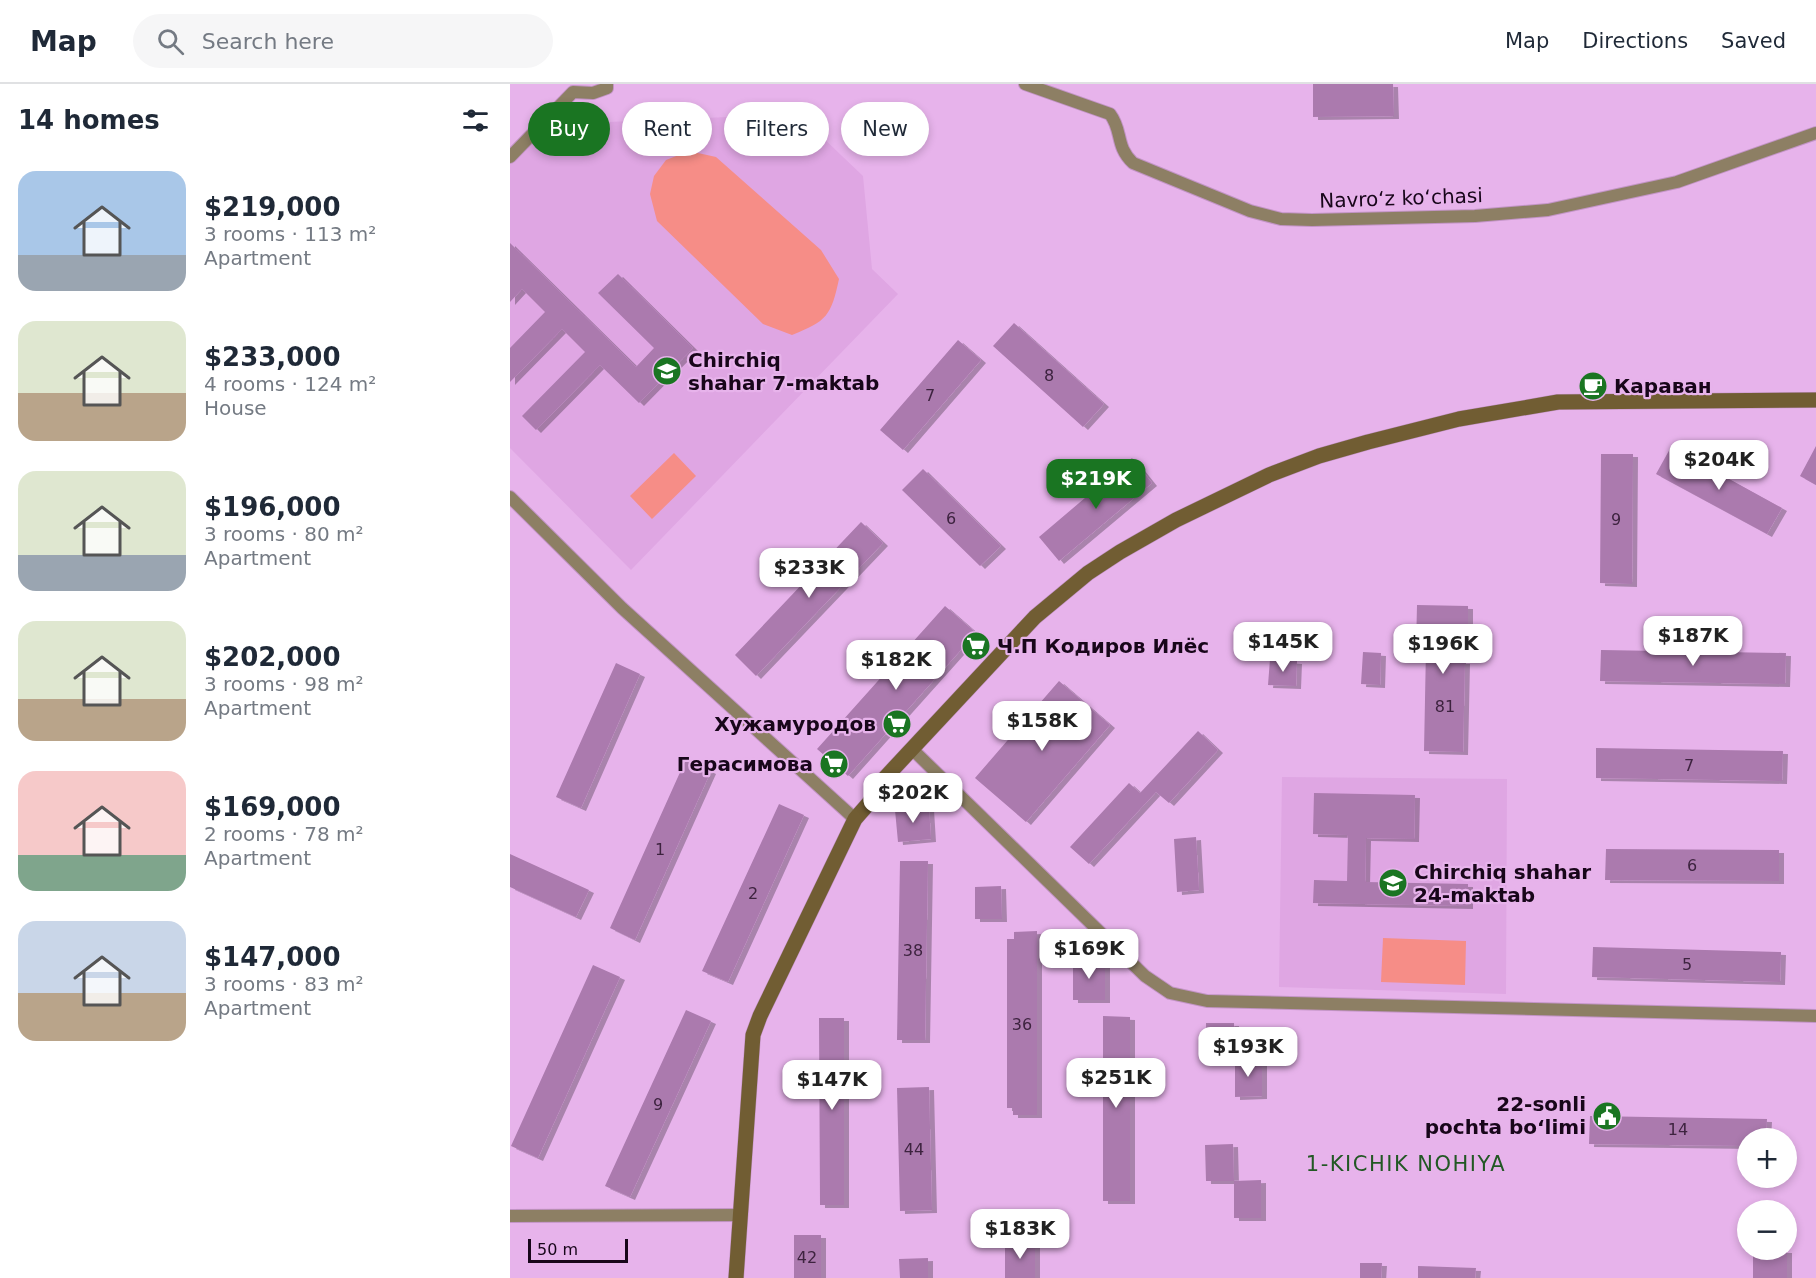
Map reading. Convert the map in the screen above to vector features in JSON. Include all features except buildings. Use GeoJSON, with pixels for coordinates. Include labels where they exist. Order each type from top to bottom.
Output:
{"type":"FeatureCollection","features":[{"type":"Feature","properties":{"kind":"street"},"geometry":{"type":"LineString","coordinates":[[510,157],[573,92],[599,92],[607,88],[607,84]]}},
{"type":"Feature","properties":{"kind":"street","name":"Navro‘z ko‘chasi"},"geometry":{"type":"LineString","coordinates":[[1025,84],[1110,114],[1116,122],[1124,155],[1133,163],[1250,212],[1281,219],[1463,216],[1548,210],[1677,182],[1816,133]]}},
{"type":"Feature","properties":{"kind":"street"},"geometry":{"type":"LineString","coordinates":[[736,1278],[753,1035],[855,819],[870,803],[882,781],[1035,617],[1088,573],[1176,520],[1269,475],[1319,456],[1459,419],[1558,402],[1816,400]]}},
{"type":"Feature","properties":{"kind":"street"},"geometry":{"type":"LineString","coordinates":[[510,497],[622,608],[855,819]]}},
{"type":"Feature","properties":{"kind":"street"},"geometry":{"type":"LineString","coordinates":[[912,749],[1145,976],[1170,993],[1207,1001],[1816,1016]]}},
{"type":"Feature","properties":{"kind":"street"},"geometry":{"type":"LineString","coordinates":[[510,1216],[740,1215]]}},
{"type":"Feature","properties":{"kind":"shaded area","name":"Chirchiq shahar 7-maktab"},"geometry":{"type":"Polygon","coordinates":[[[724,117],[724,156],[829,156],[829,144],[863,176],[872,269],[898,294],[631,570],[510,448],[510,152],[528,133],[528,156],[610,156],[610,122],[622,121],[622,156],[712,156],[712,118],[724,117]]]}},
{"type":"Feature","properties":{"kind":"shaded area"},"geometry":{"type":"Polygon","coordinates":[[[676,156],[716,157],[821,250],[839,279],[826,316],[813,326],[792,335],[763,324],[657,221],[650,194],[654,176],[666,160],[676,156]]]}},
{"type":"Feature","properties":{"kind":"shaded area"},"geometry":{"type":"Polygon","coordinates":[[[674,453],[696,476],[652,519],[630,496],[674,453]]]}},
{"type":"Feature","properties":{"kind":"shaded area","name":"Chirchiq shahar 24-maktab"},"geometry":{"type":"Polygon","coordinates":[[[1282,777],[1507,779],[1506,994],[1279,987],[1282,777]]]}},
{"type":"Feature","properties":{"kind":"shaded area"},"geometry":{"type":"Polygon","coordinates":[[[1383,938],[1466,941],[1465,985],[1381,982],[1383,938]]]}},
{"type":"Feature","properties":{"kind":"place","name":"Chirchiq shahar 7-maktab"},"geometry":{"type":"Point","coordinates":[667,371]}},
{"type":"Feature","properties":{"kind":"place","name":"Караван"},"geometry":{"type":"Point","coordinates":[1593,386]}},
{"type":"Feature","properties":{"kind":"place","name":"Ч.П Кодиров Илёс"},"geometry":{"type":"Point","coordinates":[976,646]}},
{"type":"Feature","properties":{"kind":"place","name":"Хужамуродов"},"geometry":{"type":"Point","coordinates":[897,724]}},
{"type":"Feature","properties":{"kind":"place","name":"Герасимова"},"geometry":{"type":"Point","coordinates":[834,764]}},
{"type":"Feature","properties":{"kind":"place","name":"Chirchiq shahar 24-maktab"},"geometry":{"type":"Point","coordinates":[1393,883]}},
{"type":"Feature","properties":{"kind":"place","name":"22-sonli pochta bo‘limi"},"geometry":{"type":"Point","coordinates":[1607,1116]}},
{"type":"Feature","properties":{"kind":"district","name":"1-KICHIK NOHIYA"},"geometry":{"type":"Point","coordinates":[1406,1164]}}]}
